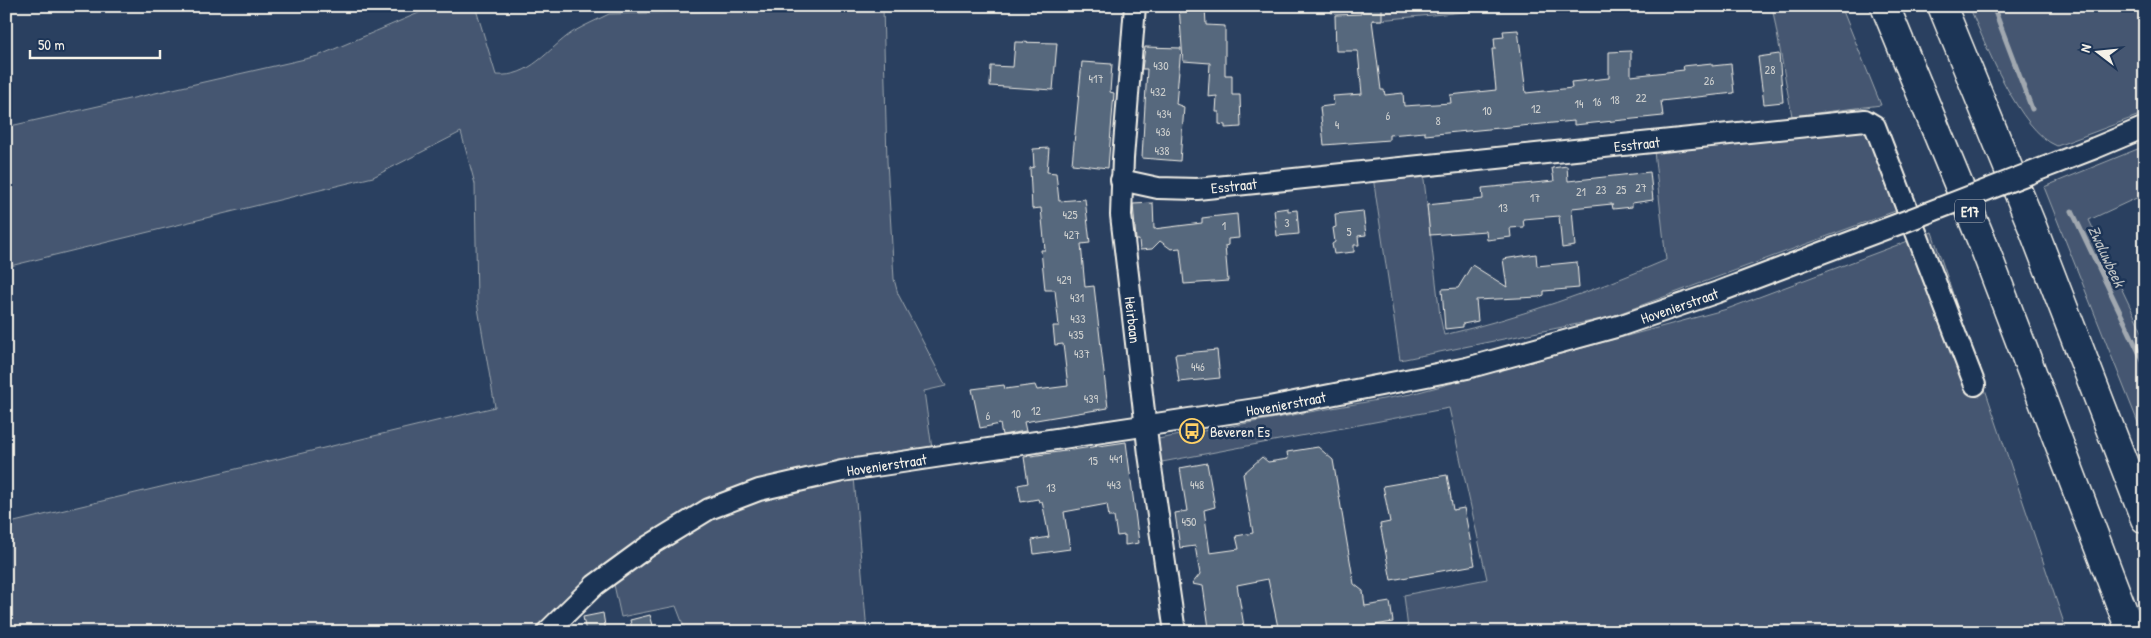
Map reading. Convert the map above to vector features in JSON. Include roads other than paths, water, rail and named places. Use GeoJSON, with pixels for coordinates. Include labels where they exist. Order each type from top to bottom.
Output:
{"type":"FeatureCollection","features":[{"type":"Feature","properties":{"kind":"highway","name":"E17"},"geometry":{"type":"LineString","coordinates":[[1885,6],[1983,244],[2131,632]]}},
{"type":"Feature","properties":{"kind":"highway"},"geometry":{"type":"LineString","coordinates":[[1942,6],[2032,226],[2145,519]]}},
{"type":"Feature","properties":{"kind":"street","name":"Heirbaan"},"geometry":{"type":"LineString","coordinates":[[1135,6],[1121,180],[1121,215],[1125,268],[1175,632]]}},
{"type":"Feature","properties":{"kind":"street","name":"Esstraat"},"geometry":{"type":"LineString","coordinates":[[1121,180],[1158,188],[1197,189],[1865,120],[1874,126],[1975,385]]}},
{"type":"Feature","properties":{"kind":"street","name":"Hovenierstraat"},"geometry":{"type":"LineString","coordinates":[[547,632],[595,585],[647,547],[709,509],[759,490],[842,471],[1269,407],[1467,368],[1619,326],[1718,292],[1901,223],[2145,127]]}},
{"type":"Feature","properties":{"kind":"waterway","name":"Zwaluwbeek"},"geometry":{"type":"LineString","coordinates":[[1993,6],[2032,109]]}},
{"type":"Feature","properties":{"kind":"waterway","name":"Zwaluwbeek"},"geometry":{"type":"LineString","coordinates":[[2072,211],[2145,365]]}},
{"type":"Feature","properties":{"kind":"place","name":"Beveren Es"},"geometry":{"type":"Point","coordinates":[1192,431]}}]}
